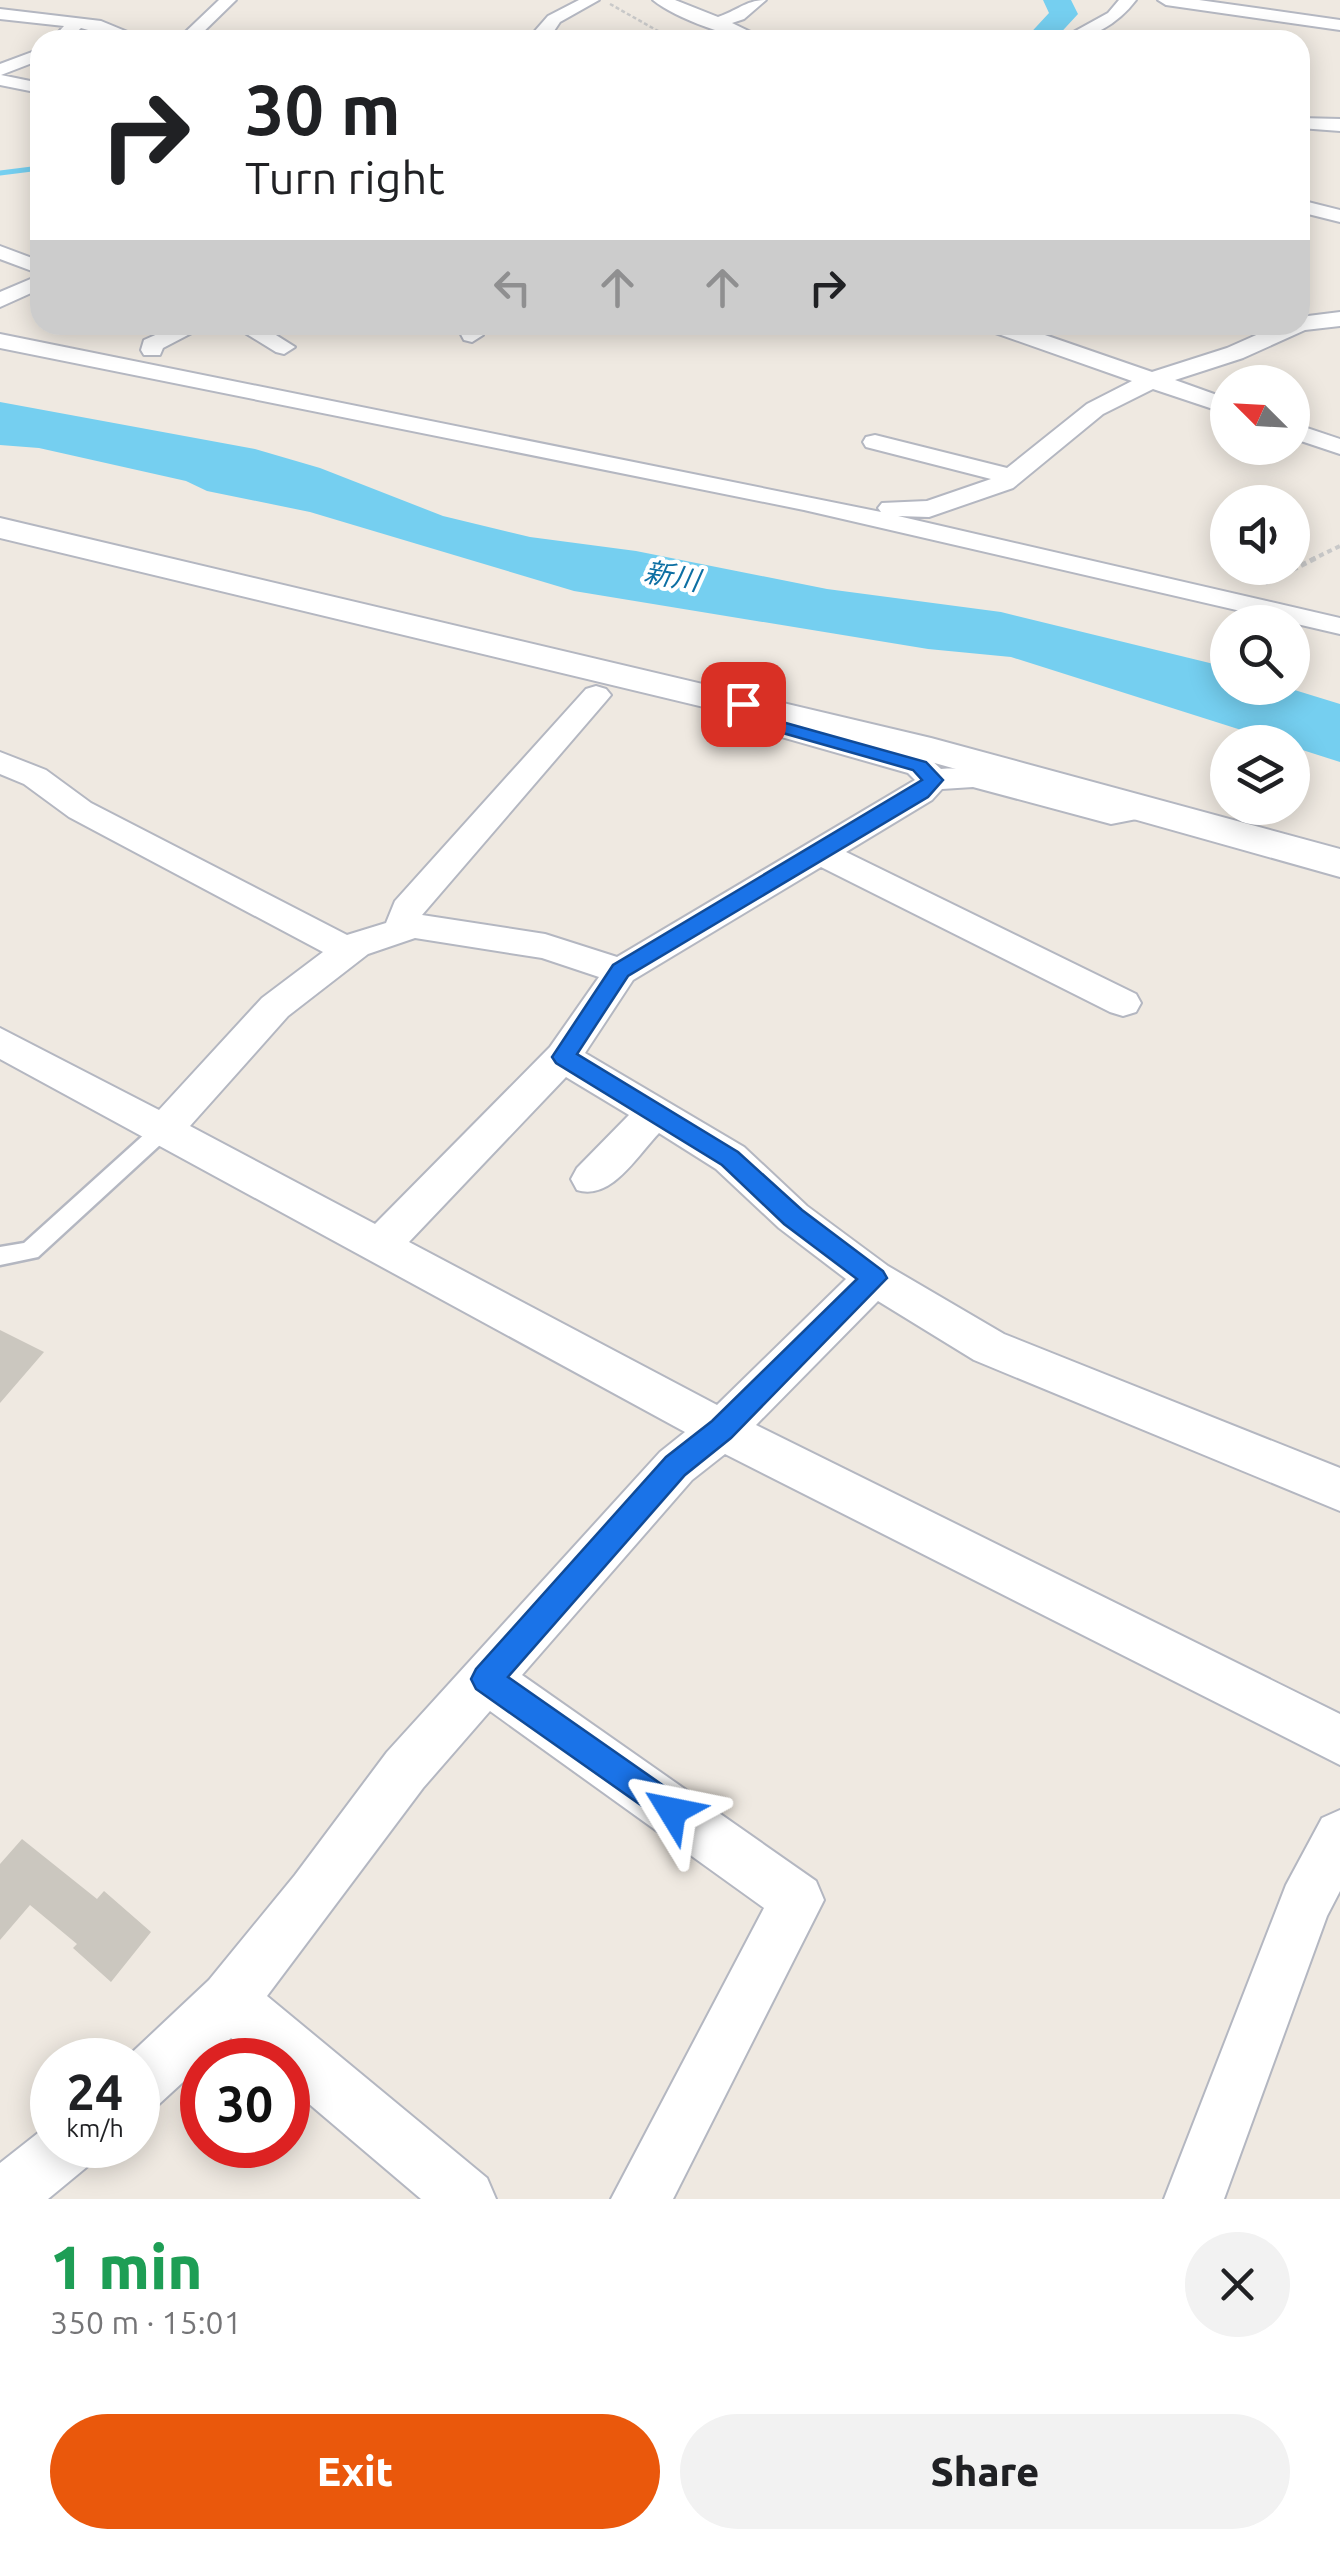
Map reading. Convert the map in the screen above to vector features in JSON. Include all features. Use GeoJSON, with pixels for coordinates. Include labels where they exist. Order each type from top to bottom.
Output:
{"type":"FeatureCollection","features":[{"type":"Feature","properties":{"kind":"street"},"geometry":{"type":"LineString","coordinates":[[196,30],[228,0]]}},
{"type":"Feature","properties":{"kind":"street"},"geometry":{"type":"LineString","coordinates":[[546,30],[554,19],[590,0]]}},
{"type":"Feature","properties":{"kind":"street"},"geometry":{"type":"LineString","coordinates":[[661,0],[731,30]]}},
{"type":"Feature","properties":{"kind":"street"},"geometry":{"type":"LineString","coordinates":[[714,24],[738,16],[758,0]]}},
{"type":"Feature","properties":{"kind":"street"},"geometry":{"type":"LineString","coordinates":[[1087,30],[1114,16],[1128,0]]}},
{"type":"Feature","properties":{"kind":"street"},"geometry":{"type":"LineString","coordinates":[[1166,0],[1340,25]]}},
{"type":"Feature","properties":{"kind":"street"},"geometry":{"type":"LineString","coordinates":[[0,14],[113,30]]}},
{"type":"Feature","properties":{"kind":"street"},"geometry":{"type":"LineString","coordinates":[[68,30],[76,22]]}},
{"type":"Feature","properties":{"kind":"street"},"geometry":{"type":"LineString","coordinates":[[0,70],[30,58]]}},
{"type":"Feature","properties":{"kind":"street"},"geometry":{"type":"LineString","coordinates":[[0,80],[30,86]]}},
{"type":"Feature","properties":{"kind":"street"},"geometry":{"type":"LineString","coordinates":[[1310,124],[1340,126]]}},
{"type":"Feature","properties":{"kind":"street"},"geometry":{"type":"LineString","coordinates":[[1310,208],[1340,216]]}},
{"type":"Feature","properties":{"kind":"street"},"geometry":{"type":"LineString","coordinates":[[0,252],[30,264]]}},
{"type":"Feature","properties":{"kind":"street"},"geometry":{"type":"LineString","coordinates":[[0,300],[30,286]]}},
{"type":"Feature","properties":{"kind":"street"},"geometry":{"type":"LineString","coordinates":[[1310,323],[1340,319]]}},
{"type":"Feature","properties":{"kind":"street"},"geometry":{"type":"LineString","coordinates":[[152,350],[152,346],[175,335]]}},
{"type":"Feature","properties":{"kind":"street"},"geometry":{"type":"LineString","coordinates":[[262,335],[284,347]]}},
{"type":"Feature","properties":{"kind":"street"},"geometry":{"type":"LineString","coordinates":[[1024,335],[1210,401]]}},
{"type":"Feature","properties":{"kind":"street"},"geometry":{"type":"LineString","coordinates":[[804,502],[929,510],[1012,477],[1095,409],[1152,380],[1235,354],[1276,335]]}},
{"type":"Feature","properties":{"kind":"street"},"geometry":{"type":"LineString","coordinates":[[0,341],[804,502],[1340,626]]}},
{"type":"Feature","properties":{"kind":"street"},"geometry":{"type":"LineString","coordinates":[[1310,436],[1340,447]]}},
{"type":"Feature","properties":{"kind":"street"},"geometry":{"type":"LineString","coordinates":[[876,442],[1012,477]]}},
{"type":"Feature","properties":{"kind":"street"},"geometry":{"type":"LineString","coordinates":[[0,528],[931,750],[1340,863]]}},
{"type":"Feature","properties":{"kind":"street"},"geometry":{"type":"LineString","coordinates":[[401,930],[407,909],[596,695]]}},
{"type":"Feature","properties":{"kind":"street"},"geometry":{"type":"LineString","coordinates":[[743,704],[750,718],[919,766],[933,780]]}},
{"type":"Feature","properties":{"kind":"street"},"geometry":{"type":"LineString","coordinates":[[0,762],[35,777],[80,810],[348,950]]}},
{"type":"Feature","properties":{"kind":"street"},"geometry":{"type":"LineString","coordinates":[[380,1246],[564,1057],[621,971],[921,792],[933,780],[973,777],[1111,814],[1141,809]]}},
{"type":"Feature","properties":{"kind":"street"},"geometry":{"type":"LineString","coordinates":[[820,852],[1123,1003]]}},
{"type":"Feature","properties":{"kind":"street"},"geometry":{"type":"LineString","coordinates":[[165,1128],[275,1007],[348,950],[401,930],[414,926],[545,946],[621,971]]}},
{"type":"Feature","properties":{"kind":"street"},"geometry":{"type":"LineString","coordinates":[[0,1042],[722,1430],[1340,1740]]}},
{"type":"Feature","properties":{"kind":"street"},"geometry":{"type":"LineString","coordinates":[[564,1057],[730,1158],[793,1217],[874,1278],[989,1346],[1340,1490]]}},
{"type":"Feature","properties":{"kind":"street"},"geometry":{"type":"LineString","coordinates":[[590,1179],[657,1112]]}},
{"type":"Feature","properties":{"kind":"street"},"geometry":{"type":"LineString","coordinates":[[160,2065],[229,2000],[314,1894],[405,1770],[676,1466],[722,1430],[874,1278]]}},
{"type":"Feature","properties":{"kind":"street"},"geometry":{"type":"LineString","coordinates":[[486,1679],[796,1900],[641,2199]]}},
{"type":"Feature","properties":{"kind":"street"},"geometry":{"type":"LineString","coordinates":[[1194,2199],[1306,1904],[1340,1836]]}},
{"type":"Feature","properties":{"kind":"street"},"geometry":{"type":"LineString","coordinates":[[229,2000],[466,2199]]}},
{"type":"Feature","properties":{"kind":"street"},"geometry":{"type":"LineString","coordinates":[[3,2199],[40,2168]]}},
{"type":"Feature","properties":{"kind":"lane"},"geometry":{"type":"LineString","coordinates":[[0,1256],[30,1251],[165,1128]]}},
{"type":"Feature","properties":{"kind":"path"},"geometry":{"type":"LineString","coordinates":[[604,0],[652,30]]}},
{"type":"Feature","properties":{"kind":"path"},"geometry":{"type":"LineString","coordinates":[[1310,561],[1340,546]]}},
{"type":"Feature","properties":{"kind":"water","name":"新川"},"geometry":{"type":"Polygon","coordinates":[[[0,402],[255,449],[320,468],[443,516],[530,537],[636,551],[827,589],[1001,612],[1210,663],[1210,705],[1310,705],[1310,695],[1340,704],[1340,762],[1310,752],[1310,725],[1225,725],[1011,657],[928,649],[574,591],[310,512],[207,491],[186,481],[39,448],[0,445],[0,402]]]}},
{"type":"Feature","properties":{"kind":"building"},"geometry":{"type":"Polygon","coordinates":[[[0,1330],[44,1352],[0,1403],[0,1330]]]}},
{"type":"Feature","properties":{"kind":"building"},"geometry":{"type":"Polygon","coordinates":[[[22,1839],[97,1899],[104,1891],[151,1932],[111,1982],[73,1948],[77,1944],[30,1905],[0,1940],[0,1864],[22,1839]]]}},
{"type":"Feature","properties":{"kind":"waterway"},"geometry":{"type":"LineString","coordinates":[[1048,30],[1064,14],[1057,0]]}},
{"type":"Feature","properties":{"kind":"waterway"},"geometry":{"type":"LineString","coordinates":[[0,173],[30,169]]}},
{"type":"Feature","properties":{"kind":"route"},"geometry":{"type":"LineString","coordinates":[[672,1811],[486,1679],[676,1466],[722,1430],[874,1278],[793,1217],[730,1158],[564,1057],[621,971],[921,792],[933,780],[919,766],[750,718],[743,704]]}}]}
